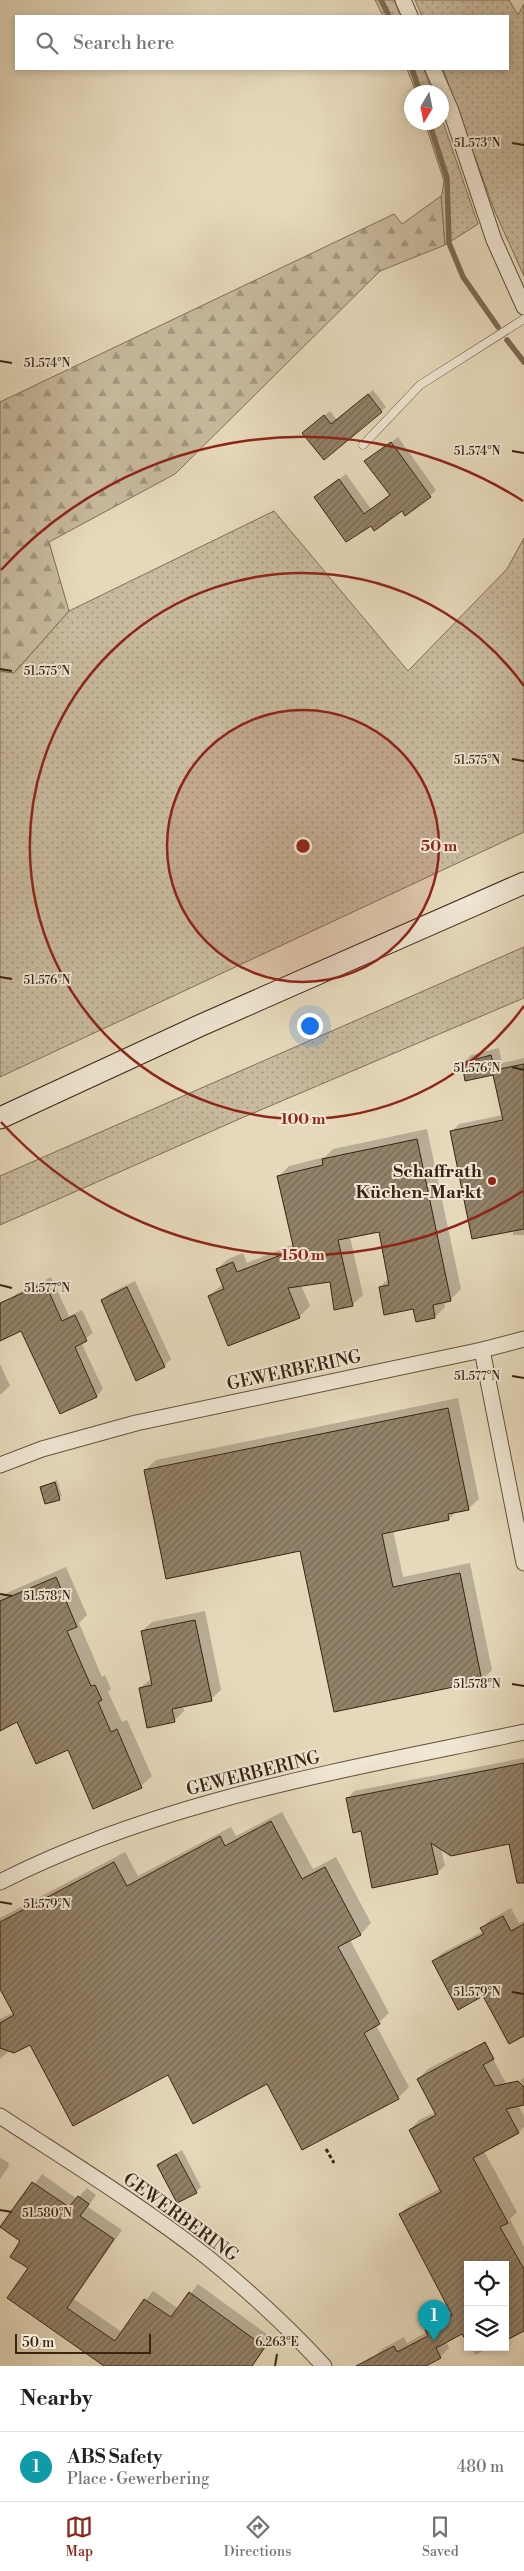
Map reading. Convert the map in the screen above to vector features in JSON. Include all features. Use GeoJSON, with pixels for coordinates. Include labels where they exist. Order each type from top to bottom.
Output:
{"type":"FeatureCollection","features":[{"type":"Feature","properties":{"kind":"main road"},"geometry":{"type":"LineString","coordinates":[[0,1118],[199,1026],[524,883]]}},
{"type":"Feature","properties":{"kind":"street"},"geometry":{"type":"LineString","coordinates":[[403,0],[410,15]]}},
{"type":"Feature","properties":{"kind":"street"},"geometry":{"type":"LineString","coordinates":[[433,70],[451,111],[494,240],[524,307]]}},
{"type":"Feature","properties":{"kind":"street","name":"GEWERBERING"},"geometry":{"type":"LineString","coordinates":[[0,1465],[42,1449],[136,1423],[482,1350],[524,1339]]}},
{"type":"Feature","properties":{"kind":"street"},"geometry":{"type":"LineString","coordinates":[[482,1350],[524,1563]]}},
{"type":"Feature","properties":{"kind":"street","name":"GEWERBERING"},"geometry":{"type":"LineString","coordinates":[[0,1882],[29,1867],[122,1830],[194,1806],[319,1776],[524,1732]]}},
{"type":"Feature","properties":{"kind":"street","name":"GEWERBERING"},"geometry":{"type":"LineString","coordinates":[[0,2116],[139,2208],[206,2256],[268,2309],[324,2366]]}},
{"type":"Feature","properties":{"kind":"lane"},"geometry":{"type":"LineString","coordinates":[[363,445],[420,385],[524,319]]}},
{"type":"Feature","properties":{"kind":"path"},"geometry":{"type":"LineString","coordinates":[[326,2149],[334,2163]]}},
{"type":"Feature","properties":{"kind":"green space"},"geometry":{"type":"Polygon","coordinates":[[[375,0],[394,0],[401,15],[382,15],[375,0]]]}},
{"type":"Feature","properties":{"kind":"green space"},"geometry":{"type":"Polygon","coordinates":[[[415,0],[509,0],[518,15],[524,4],[524,276],[495,212],[443,70],[509,70],[509,15],[422,15],[415,0]]]}},
{"type":"Feature","properties":{"kind":"green space"},"geometry":{"type":"Polygon","coordinates":[[[407,70],[424,70],[430,85],[413,85],[407,70]]]}},
{"type":"Feature","properties":{"kind":"green space"},"geometry":{"type":"Polygon","coordinates":[[[427,130],[446,130],[478,224],[445,245],[441,200],[444,181],[427,130]]]}},
{"type":"Feature","properties":{"kind":"green space"},"geometry":{"type":"Polygon","coordinates":[[[441,196],[445,245],[380,271],[175,474],[49,542],[69,611],[14,673],[0,671],[0,402],[394,214],[402,224],[441,196]]]}},
{"type":"Feature","properties":{"kind":"green space"},"geometry":{"type":"Polygon","coordinates":[[[274,511],[408,671],[507,569],[524,538],[524,832],[0,1077],[0,671],[14,673],[69,611],[274,511]]]}},
{"type":"Feature","properties":{"kind":"green space"},"geometry":{"type":"Polygon","coordinates":[[[524,947],[524,998],[237,1120],[0,1225],[0,1176],[524,947]]]}},
{"type":"Feature","properties":{"kind":"building"},"geometry":{"type":"Polygon","coordinates":[[[368,394],[382,412],[324,460],[302,433],[324,415],[331,424],[368,394]]]}},
{"type":"Feature","properties":{"kind":"building"},"geometry":{"type":"Polygon","coordinates":[[[391,442],[431,497],[405,516],[402,511],[374,531],[371,526],[346,542],[314,497],[339,479],[364,514],[390,495],[364,461],[391,442]]]}},
{"type":"Feature","properties":{"kind":"building","name":"Schaffrath Küchen-Markt"},"geometry":{"type":"Polygon","coordinates":[[[491,1055],[495,1070],[524,1064],[524,1229],[472,1239],[450,1131],[503,1120],[493,1075],[465,1081],[462,1063],[491,1055]]]}},
{"type":"Feature","properties":{"kind":"building"},"geometry":{"type":"Polygon","coordinates":[[[417,1139],[451,1301],[433,1305],[435,1318],[416,1322],[413,1309],[384,1315],[379,1287],[389,1285],[379,1232],[338,1240],[353,1306],[334,1310],[330,1282],[288,1288],[300,1318],[228,1346],[208,1296],[224,1289],[216,1269],[233,1262],[237,1272],[294,1250],[277,1176],[323,1165],[322,1159],[417,1139]]]}},
{"type":"Feature","properties":{"kind":"building"},"geometry":{"type":"Polygon","coordinates":[[[45,1283],[62,1321],[75,1315],[87,1341],[75,1347],[97,1397],[60,1414],[21,1331],[0,1341],[0,1303],[45,1283]]]}},
{"type":"Feature","properties":{"kind":"building"},"geometry":{"type":"Polygon","coordinates":[[[127,1287],[165,1367],[136,1381],[101,1300],[127,1287]]]}},
{"type":"Feature","properties":{"kind":"building"},"geometry":{"type":"Polygon","coordinates":[[[448,1408],[469,1510],[448,1514],[449,1520],[382,1534],[393,1587],[460,1573],[482,1681],[334,1712],[300,1551],[166,1579],[144,1470],[448,1408]]]}},
{"type":"Feature","properties":{"kind":"building"},"geometry":{"type":"Polygon","coordinates":[[[55,1482],[60,1500],[45,1504],[40,1487],[55,1482]]]}},
{"type":"Feature","properties":{"kind":"building"},"geometry":{"type":"Polygon","coordinates":[[[56,1577],[77,1627],[67,1631],[91,1686],[95,1685],[102,1700],[98,1702],[111,1732],[117,1729],[142,1788],[93,1809],[68,1750],[36,1764],[17,1722],[0,1731],[0,1601],[56,1577]]]}},
{"type":"Feature","properties":{"kind":"building"},"geometry":{"type":"Polygon","coordinates":[[[195,1620],[212,1701],[172,1709],[175,1722],[147,1728],[139,1688],[152,1685],[141,1631],[195,1620]]]}},
{"type":"Feature","properties":{"kind":"building"},"geometry":{"type":"Polygon","coordinates":[[[524,1763],[524,1883],[517,1883],[509,1844],[451,1856],[431,1843],[438,1874],[372,1888],[361,1831],[353,1833],[346,1798],[524,1763]]]}},
{"type":"Feature","properties":{"kind":"building"},"geometry":{"type":"Polygon","coordinates":[[[271,1821],[302,1879],[325,1867],[361,1935],[338,1947],[380,2024],[364,2033],[399,2099],[302,2150],[267,2084],[193,2124],[168,2075],[73,2126],[30,2045],[14,2053],[0,2048],[0,2023],[14,2015],[0,1989],[0,1922],[114,1862],[127,1886],[220,1836],[225,1846],[271,1821]]]}},
{"type":"Feature","properties":{"kind":"building"},"geometry":{"type":"Polygon","coordinates":[[[503,1916],[511,1931],[524,1924],[524,2036],[509,2044],[483,1996],[458,2010],[432,1961],[484,1934],[480,1928],[503,1916]]]}},
{"type":"Feature","properties":{"kind":"building"},"geometry":{"type":"Polygon","coordinates":[[[485,2042],[494,2059],[483,2065],[495,2086],[518,2081],[524,2087],[524,2105],[506,2109],[519,2133],[473,2158],[508,2223],[500,2227],[524,2269],[524,2331],[509,2339],[509,2261],[464,2261],[464,2337],[462,2334],[436,2348],[441,2358],[426,2366],[356,2366],[394,2346],[397,2352],[428,2336],[425,2330],[452,2315],[399,2214],[441,2192],[409,2130],[436,2115],[417,2079],[485,2042]]]}},
{"type":"Feature","properties":{"kind":"building"},"geometry":{"type":"Polygon","coordinates":[[[176,2154],[197,2193],[177,2203],[157,2165],[176,2154]]]}},
{"type":"Feature","properties":{"kind":"building"},"geometry":{"type":"Polygon","coordinates":[[[32,2182],[69,2207],[78,2196],[89,2204],[80,2216],[114,2239],[67,2308],[115,2341],[144,2299],[171,2317],[189,2292],[265,2347],[252,2366],[104,2366],[7,2298],[28,2268],[10,2257],[20,2241],[0,2227],[32,2182]]]}},
{"type":"Feature","properties":{"kind":"waterway"},"geometry":{"type":"LineString","coordinates":[[381,0],[388,15]]}},
{"type":"Feature","properties":{"kind":"waterway"},"geometry":{"type":"LineString","coordinates":[[412,70],[418,85]]}},
{"type":"Feature","properties":{"kind":"waterway"},"geometry":{"type":"LineString","coordinates":[[432,130],[447,178],[449,243],[463,277],[498,327]]}},
{"type":"Feature","properties":{"kind":"waterway"},"geometry":{"type":"LineString","coordinates":[[507,340],[524,362]]}},
{"type":"Feature","properties":{"kind":"place","name":"Schaffrath Küchen-Markt"},"geometry":{"type":"Point","coordinates":[492,1181]}},
{"type":"Feature","properties":{"kind":"place","name":"ABS Safety"},"geometry":{"type":"Point","coordinates":[434,2341]}}]}
